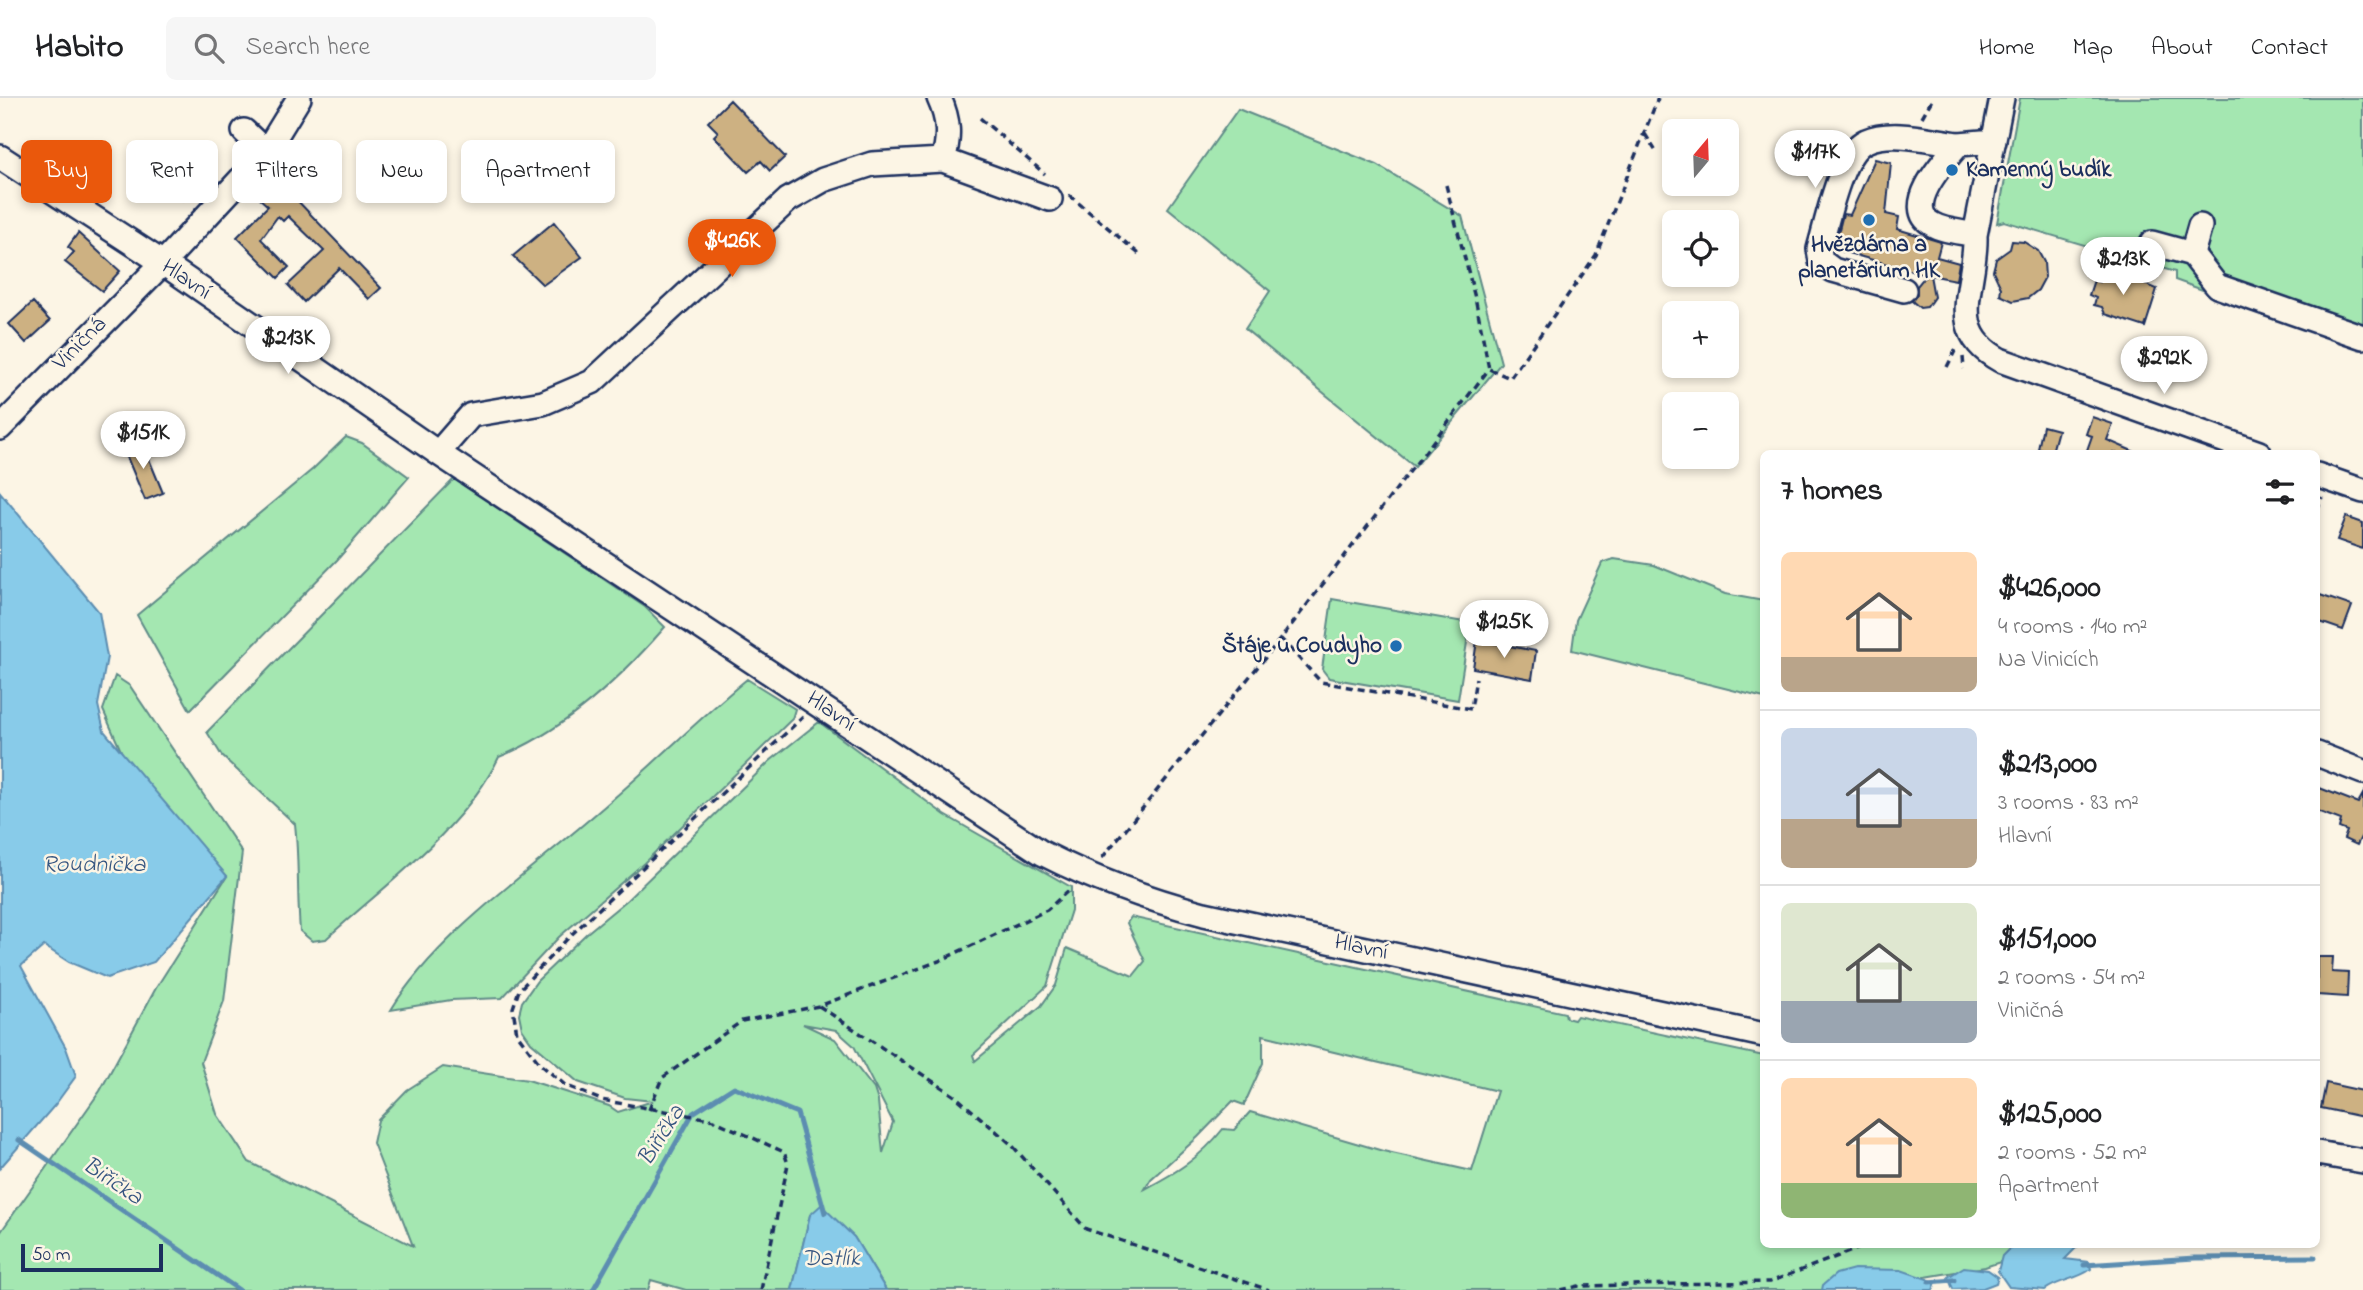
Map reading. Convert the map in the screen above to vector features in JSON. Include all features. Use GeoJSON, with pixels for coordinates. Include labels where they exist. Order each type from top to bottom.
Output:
{"type":"FeatureCollection","features":[{"type":"Feature","properties":{"kind":"street","name":"Viničná"},"geometry":{"type":"LineString","coordinates":[[273,140],[299,98]]}},
{"type":"Feature","properties":{"kind":"street"},"geometry":{"type":"LineString","coordinates":[[939,98],[947,116],[948,143],[943,160]]}},
{"type":"Feature","properties":{"kind":"street"},"geometry":{"type":"LineString","coordinates":[[2003,98],[1975,235],[1976,257],[1967,327],[1975,343],[1984,351],[2251,450]]}},
{"type":"Feature","properties":{"kind":"street"},"geometry":{"type":"LineString","coordinates":[[244,131],[253,140]]}},
{"type":"Feature","properties":{"kind":"street"},"geometry":{"type":"LineString","coordinates":[[1904,290],[1833,270],[1821,261],[1819,249],[1844,169],[1853,150],[1867,140],[1887,137],[1959,144],[1994,141]]}},
{"type":"Feature","properties":{"kind":"street"},"geometry":{"type":"LineString","coordinates":[[1959,144],[1930,177],[1921,206],[1923,216],[1932,225],[1975,235]]}},
{"type":"Feature","properties":{"kind":"street","name":"Hlavní"},"geometry":{"type":"LineString","coordinates":[[0,157],[163,263],[438,453],[1042,853],[1084,875],[1143,898],[1204,914],[1760,1034]]}},
{"type":"Feature","properties":{"kind":"street"},"geometry":{"type":"LineString","coordinates":[[438,453],[471,415],[543,403],[592,382],[719,261],[800,193],[823,180],[872,164],[943,160],[1050,198]]}},
{"type":"Feature","properties":{"kind":"street","name":"Viničná"},"geometry":{"type":"LineString","coordinates":[[0,428],[163,263],[232,189]]}},
{"type":"Feature","properties":{"kind":"street"},"geometry":{"type":"LineString","coordinates":[[2192,254],[2200,226]]}},
{"type":"Feature","properties":{"kind":"street"},"geometry":{"type":"LineString","coordinates":[[2152,243],[2192,254],[2217,286],[2363,337]]}},
{"type":"Feature","properties":{"kind":"street"},"geometry":{"type":"LineString","coordinates":[[2320,476],[2363,491]]}},
{"type":"Feature","properties":{"kind":"street"},"geometry":{"type":"LineString","coordinates":[[2320,755],[2363,772]]}},
{"type":"Feature","properties":{"kind":"street"},"geometry":{"type":"LineString","coordinates":[[2320,1154],[2363,1161]]}},
{"type":"Feature","properties":{"kind":"path"},"geometry":{"type":"LineString","coordinates":[[1489,369],[1510,378],[1596,255],[1658,98]]}},
{"type":"Feature","properties":{"kind":"path"},"geometry":{"type":"LineString","coordinates":[[1644,134],[1657,153]]}},
{"type":"Feature","properties":{"kind":"path"},"geometry":{"type":"LineString","coordinates":[[649,1110],[662,1078],[742,1021],[818,1006],[939,961],[1047,910],[1084,875],[1280,639],[1489,369],[1476,302],[1446,185]]}},
{"type":"Feature","properties":{"kind":"path"},"geometry":{"type":"LineString","coordinates":[[1280,639],[1321,681],[1471,709],[1476,678]]}},
{"type":"Feature","properties":{"kind":"path"},"geometry":{"type":"LineString","coordinates":[[761,1290],[788,1164],[784,1152],[704,1117],[649,1110],[589,1095],[565,1085],[540,1064],[517,1034],[513,1008],[519,990],[570,936],[817,703]]}},
{"type":"Feature","properties":{"kind":"path"},"geometry":{"type":"LineString","coordinates":[[818,1006],[955,1096],[1011,1144],[1086,1229],[1269,1290]]}},
{"type":"Feature","properties":{"kind":"path"},"geometry":{"type":"LineString","coordinates":[[1560,1290],[1579,1286],[1770,1282],[1859,1248]]}},
{"type":"Feature","properties":{"kind":"green space"},"geometry":{"type":"Polygon","coordinates":[[[2020,98],[2363,98],[2363,348],[2175,280],[2175,272],[2004,221],[1997,223],[2020,98]]]}},
{"type":"Feature","properties":{"kind":"green space"},"geometry":{"type":"Polygon","coordinates":[[[1238,109],[1377,165],[1462,216],[1501,363],[1415,467],[1245,329],[1270,291],[1168,208],[1238,109]]]}},
{"type":"Feature","properties":{"kind":"green space"},"geometry":{"type":"Polygon","coordinates":[[[346,437],[362,443],[409,477],[337,560],[190,710],[137,615],[313,469],[346,437]]]}},
{"type":"Feature","properties":{"kind":"green space"},"geometry":{"type":"Polygon","coordinates":[[[454,479],[645,607],[665,627],[629,666],[568,719],[499,757],[466,808],[445,832],[326,939],[312,941],[300,931],[295,824],[222,756],[207,732],[454,479]]]}},
{"type":"Feature","properties":{"kind":"green space"},"geometry":{"type":"Polygon","coordinates":[[[1614,559],[1654,565],[1725,594],[1760,600],[1760,697],[1572,650],[1576,620],[1602,563],[1614,559]]]}},
{"type":"Feature","properties":{"kind":"green space","name":"Štáje u Coudyho"},"geometry":{"type":"Polygon","coordinates":[[[1332,599],[1470,623],[1458,700],[1329,678],[1322,669],[1332,599]]]}},
{"type":"Feature","properties":{"kind":"green space"},"geometry":{"type":"Polygon","coordinates":[[[115,676],[130,686],[242,852],[224,1001],[201,1062],[217,1114],[249,1162],[413,1246],[373,1143],[378,1120],[407,1090],[443,1067],[528,1080],[609,1106],[618,1112],[653,1101],[625,1098],[578,1082],[531,1042],[522,1029],[519,1014],[522,1002],[537,981],[587,933],[627,900],[770,761],[819,722],[945,815],[1071,887],[1071,910],[1047,986],[973,1055],[975,1061],[1041,1006],[1056,985],[1067,948],[1133,976],[1145,961],[1127,923],[1131,917],[1565,1013],[1566,1018],[1574,1020],[1577,1016],[1760,1055],[1760,1248],[2043,1248],[1985,1267],[1848,1290],[886,1290],[854,1237],[810,1215],[792,1290],[686,1290],[651,1280],[648,1290],[0,1290],[0,1233],[100,1091],[156,988],[227,876],[129,769],[103,710],[115,676]],[[803,1024],[835,1039],[874,1089],[878,1101],[883,1153],[893,1122],[854,1046],[836,1030],[803,1024]],[[1263,1035],[1263,1063],[1244,1105],[1233,1101],[1151,1179],[1145,1189],[1187,1163],[1206,1148],[1223,1129],[1234,1130],[1250,1112],[1383,1151],[1472,1171],[1497,1091],[1263,1035]]]}},
{"type":"Feature","properties":{"kind":"green space"},"geometry":{"type":"Polygon","coordinates":[[[747,679],[795,709],[792,719],[644,863],[559,937],[502,998],[451,1000],[391,1010],[410,982],[459,929],[618,795],[747,679]]]}},
{"type":"Feature","properties":{"kind":"water","name":"Roudnička"},"geometry":{"type":"Polygon","coordinates":[[[0,492],[99,612],[107,657],[98,705],[104,731],[227,876],[154,962],[107,978],[69,962],[44,946],[21,966],[66,1048],[76,1076],[55,1105],[0,1168],[0,492]]]}},
{"type":"Feature","properties":{"kind":"water","name":"Datlík"},"geometry":{"type":"Polygon","coordinates":[[[821,1205],[854,1237],[886,1290],[792,1290],[810,1215],[821,1205]]]}},
{"type":"Feature","properties":{"kind":"water"},"geometry":{"type":"Polygon","coordinates":[[[2010,1248],[2076,1248],[2065,1259],[2089,1262],[2091,1269],[2045,1290],[2009,1287],[1998,1271],[2002,1256],[2010,1248]]]}},
{"type":"Feature","properties":{"kind":"water"},"geometry":{"type":"Polygon","coordinates":[[[1964,1267],[1988,1270],[1998,1277],[1996,1283],[1983,1288],[1953,1289],[1948,1277],[1964,1267]]]}},
{"type":"Feature","properties":{"kind":"water"},"geometry":{"type":"Polygon","coordinates":[[[1854,1269],[1901,1270],[1936,1282],[1933,1290],[1822,1290],[1823,1285],[1836,1274],[1854,1269]]]}},
{"type":"Feature","properties":{"kind":"building"},"geometry":{"type":"Polygon","coordinates":[[[730,100],[785,157],[770,171],[761,161],[748,172],[714,136],[718,132],[708,122],[730,100]]]}},
{"type":"Feature","properties":{"kind":"building","name":"Hvězdárna a planetárium HK"},"geometry":{"type":"Polygon","coordinates":[[[1875,159],[1891,163],[1886,214],[1899,217],[1897,229],[1941,242],[1937,257],[1959,263],[1956,280],[1930,275],[1934,297],[1927,307],[1920,308],[1912,301],[1917,294],[1917,286],[1926,275],[1834,249],[1843,214],[1850,215],[1875,159]]]}},
{"type":"Feature","properties":{"kind":"building"},"geometry":{"type":"Polygon","coordinates":[[[265,203],[300,203],[381,288],[369,299],[339,268],[304,302],[288,285],[324,251],[288,216],[283,221],[278,216],[261,239],[289,267],[278,278],[237,237],[268,206],[265,203]]]}},
{"type":"Feature","properties":{"kind":"building"},"geometry":{"type":"Polygon","coordinates":[[[554,222],[582,257],[543,285],[513,256],[554,222]]]}},
{"type":"Feature","properties":{"kind":"building"},"geometry":{"type":"Polygon","coordinates":[[[78,233],[120,271],[102,291],[65,262],[74,252],[68,247],[78,233]]]}},
{"type":"Feature","properties":{"kind":"building"},"geometry":{"type":"Polygon","coordinates":[[[2012,241],[2024,242],[2038,251],[2044,262],[2045,277],[2038,290],[2028,298],[2013,301],[2000,295],[2001,288],[1993,271],[1996,259],[2010,249],[2012,241]]]}},
{"type":"Feature","properties":{"kind":"building"},"geometry":{"type":"Polygon","coordinates":[[[2104,267],[2157,289],[2145,327],[2105,314],[2102,307],[2094,305],[2096,298],[2089,295],[2094,280],[2099,282],[2104,267]]]}},
{"type":"Feature","properties":{"kind":"building"},"geometry":{"type":"Polygon","coordinates":[[[33,302],[50,321],[26,343],[9,324],[33,302]]]}},
{"type":"Feature","properties":{"kind":"building"},"geometry":{"type":"Polygon","coordinates":[[[2092,417],[2113,424],[2107,440],[2130,450],[2087,450],[2092,436],[2086,434],[2092,417]]]}},
{"type":"Feature","properties":{"kind":"building"},"geometry":{"type":"Polygon","coordinates":[[[2043,426],[2058,430],[2053,450],[2038,449],[2043,426]]]}},
{"type":"Feature","properties":{"kind":"building"},"geometry":{"type":"Polygon","coordinates":[[[142,442],[163,493],[145,500],[124,450],[142,442]]]}},
{"type":"Feature","properties":{"kind":"building"},"geometry":{"type":"Polygon","coordinates":[[[2346,517],[2363,523],[2363,549],[2337,540],[2346,517]]]}},
{"type":"Feature","properties":{"kind":"building"},"geometry":{"type":"Polygon","coordinates":[[[2320,595],[2352,606],[2343,630],[2320,622],[2320,595]]]}},
{"type":"Feature","properties":{"kind":"building"},"geometry":{"type":"Polygon","coordinates":[[[1477,640],[1536,651],[1532,679],[1473,668],[1477,640]]]}},
{"type":"Feature","properties":{"kind":"building"},"geometry":{"type":"Polygon","coordinates":[[[2320,788],[2358,803],[2363,794],[2363,838],[2361,837],[2357,845],[2344,839],[2347,831],[2339,828],[2341,820],[2320,812],[2320,788]]]}},
{"type":"Feature","properties":{"kind":"building"},"geometry":{"type":"Polygon","coordinates":[[[2320,957],[2333,957],[2332,972],[2348,973],[2347,997],[2320,995],[2320,957]]]}},
{"type":"Feature","properties":{"kind":"building"},"geometry":{"type":"Polygon","coordinates":[[[2326,1083],[2363,1091],[2363,1117],[2321,1108],[2326,1083]]]}},
{"type":"Feature","properties":{"kind":"waterway","name":"Biřička"},"geometry":{"type":"LineString","coordinates":[[593,1290],[693,1113],[734,1087],[797,1113],[825,1213]]}},
{"type":"Feature","properties":{"kind":"waterway","name":"Biřička"},"geometry":{"type":"LineString","coordinates":[[19,1140],[239,1290]]}},
{"type":"Feature","properties":{"kind":"waterway"},"geometry":{"type":"LineString","coordinates":[[2084,1265],[2195,1258],[2315,1257]]}},
{"type":"Feature","properties":{"kind":"waterway"},"geometry":{"type":"LineString","coordinates":[[1929,1282],[1954,1280]]}},
{"type":"Feature","properties":{"kind":"place","name":"Kamenný budík"},"geometry":{"type":"Point","coordinates":[1952,170]}},
{"type":"Feature","properties":{"kind":"place","name":"Hvězdárna a planetárium HK"},"geometry":{"type":"Point","coordinates":[1869,220]}},
{"type":"Feature","properties":{"kind":"place","name":"Štáje u Coudyho"},"geometry":{"type":"Point","coordinates":[1396,646]}}]}
